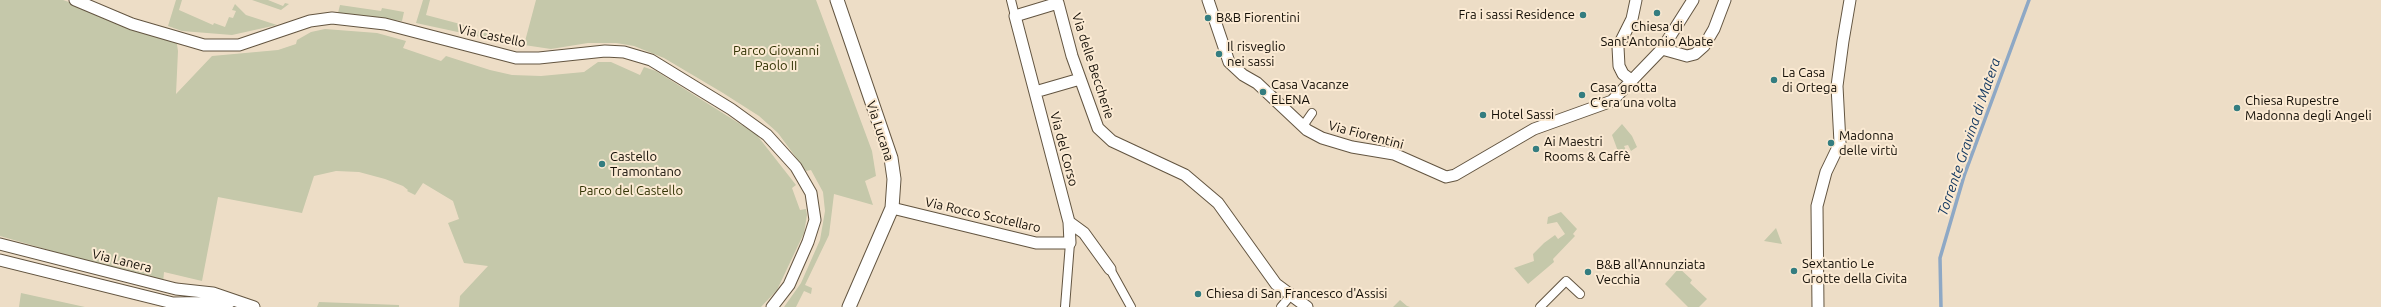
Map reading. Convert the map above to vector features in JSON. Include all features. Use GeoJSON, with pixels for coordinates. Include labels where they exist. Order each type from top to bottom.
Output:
{"type":"FeatureCollection","features":[{"type":"Feature","properties":{"kind":"street","name":"Via Castello"},"geometry":{"type":"LineString","coordinates":[[75,0],[132,24],[204,45],[239,45],[310,22],[332,18],[385,24],[516,58],[539,58],[605,51],[624,52],[651,60],[731,109],[767,135],[796,167],[811,193],[815,220],[808,242],[789,285],[772,307]]}},
{"type":"Feature","properties":{"kind":"street","name":"Via Lucana"},"geometry":{"type":"LineString","coordinates":[[837,0],[891,158],[894,179],[892,208],[848,307]]}},
{"type":"Feature","properties":{"kind":"street","name":"Via del Corso"},"geometry":{"type":"LineString","coordinates":[[1011,0],[1069,222],[1070,243],[1064,307]]}},
{"type":"Feature","properties":{"kind":"street","name":"Via Fiorentini"},"geometry":{"type":"LineString","coordinates":[[1208,0],[1229,62],[1243,75],[1257,83],[1303,126],[1322,138],[1352,147],[1394,154],[1446,177],[1465,169],[1534,128],[1612,101],[1632,80]]}},
{"type":"Feature","properties":{"kind":"street"},"geometry":{"type":"LineString","coordinates":[[1636,0],[1632,19],[1618,47],[1619,66],[1623,74],[1632,80],[1662,49],[1693,0]]}},
{"type":"Feature","properties":{"kind":"street"},"geometry":{"type":"LineString","coordinates":[[1662,49],[1687,56],[1695,54],[1704,46],[1714,29],[1725,0]]}},
{"type":"Feature","properties":{"kind":"street"},"geometry":{"type":"LineString","coordinates":[[1818,307],[1817,206],[1826,172],[1840,143],[1837,86],[1842,41],[1850,0]]}},
{"type":"Feature","properties":{"kind":"street"},"geometry":{"type":"LineString","coordinates":[[1015,16],[1058,1]]}},
{"type":"Feature","properties":{"kind":"street","name":"Via delle Beccherie"},"geometry":{"type":"LineString","coordinates":[[1058,1],[1080,79],[1098,128],[1112,141],[1185,175],[1218,203],[1276,284],[1305,306]]}},
{"type":"Feature","properties":{"kind":"street"},"geometry":{"type":"LineString","coordinates":[[1035,92],[1080,79]]}},
{"type":"Feature","properties":{"kind":"street"},"geometry":{"type":"LineString","coordinates":[[1303,126],[1312,113]]}},
{"type":"Feature","properties":{"kind":"street","name":"Via Rocco Scotellaro"},"geometry":{"type":"LineString","coordinates":[[892,208],[1036,242],[1070,243]]}},
{"type":"Feature","properties":{"kind":"street"},"geometry":{"type":"LineString","coordinates":[[1069,222],[1084,233],[1110,269],[1131,307]]}},
{"type":"Feature","properties":{"kind":"street","name":"Via Lanera"},"geometry":{"type":"LineString","coordinates":[[0,244],[176,289],[213,293],[254,307]]}},
{"type":"Feature","properties":{"kind":"street","name":"Via Lanera"},"geometry":{"type":"LineString","coordinates":[[0,260],[173,303],[237,302]]}},
{"type":"Feature","properties":{"kind":"street"},"geometry":{"type":"LineString","coordinates":[[1540,307],[1566,281],[1580,294]]}},
{"type":"Feature","properties":{"kind":"street"},"geometry":{"type":"LineString","coordinates":[[1281,307],[1291,295]]}},
{"type":"Feature","properties":{"kind":"green space","name":"Parco del Castello"},"geometry":{"type":"Polygon","coordinates":[[[0,0],[63,0],[176,38],[178,51],[176,94],[212,56],[278,50],[296,44],[297,40],[311,32],[325,29],[377,33],[406,41],[403,48],[441,61],[446,56],[490,70],[512,75],[541,76],[584,72],[598,62],[611,62],[640,75],[644,67],[656,71],[756,134],[796,185],[792,188],[800,210],[806,209],[807,215],[804,233],[777,290],[761,307],[459,307],[460,296],[488,266],[464,263],[448,223],[459,219],[453,201],[423,183],[415,195],[407,191],[408,190],[403,186],[385,179],[359,172],[336,171],[314,176],[302,213],[218,197],[202,281],[164,272],[163,283],[0,236],[0,0]]]}},
{"type":"Feature","properties":{"kind":"green space"},"geometry":{"type":"Polygon","coordinates":[[[176,0],[182,0],[179,10],[213,25],[214,23],[225,27],[229,17],[233,18],[236,11],[232,10],[235,4],[246,15],[277,25],[232,35],[182,31],[168,26],[176,0]]]}},
{"type":"Feature","properties":{"kind":"green space"},"geometry":{"type":"Polygon","coordinates":[[[252,0],[268,0],[283,6],[285,3],[289,4],[281,10],[252,0]]]}},
{"type":"Feature","properties":{"kind":"green space"},"geometry":{"type":"Polygon","coordinates":[[[423,0],[430,0],[426,15],[464,25],[466,29],[512,38],[513,44],[416,23],[423,0]]]}},
{"type":"Feature","properties":{"kind":"green space","name":"Parco Giovanni Paolo II"},"geometry":{"type":"Polygon","coordinates":[[[536,0],[816,0],[872,151],[876,176],[865,181],[873,205],[834,194],[829,235],[805,285],[812,288],[811,294],[804,291],[796,307],[784,307],[801,283],[820,240],[825,211],[823,192],[811,170],[806,171],[778,133],[759,116],[723,93],[664,58],[634,46],[616,43],[588,43],[551,49],[524,45],[536,0]]]}},
{"type":"Feature","properties":{"kind":"green space"},"geometry":{"type":"Polygon","coordinates":[[[340,5],[381,11],[382,8],[404,12],[402,21],[338,13],[340,5]]]}},
{"type":"Feature","properties":{"kind":"green space"},"geometry":{"type":"Polygon","coordinates":[[[1622,124],[1632,136],[1637,147],[1631,151],[1628,145],[1624,146],[1627,152],[1619,154],[1612,135],[1622,124]]]}},
{"type":"Feature","properties":{"kind":"green space"},"geometry":{"type":"Polygon","coordinates":[[[1561,212],[1577,229],[1573,234],[1575,236],[1553,259],[1554,262],[1528,284],[1514,268],[1534,261],[1533,254],[1544,243],[1555,235],[1558,239],[1565,234],[1557,222],[1547,224],[1548,217],[1561,212]]]}},
{"type":"Feature","properties":{"kind":"green space"},"geometry":{"type":"Polygon","coordinates":[[[1776,228],[1782,244],[1764,241],[1776,228]]]}},
{"type":"Feature","properties":{"kind":"green space"},"geometry":{"type":"Polygon","coordinates":[[[1679,268],[1692,280],[1690,283],[1707,299],[1699,307],[1688,307],[1665,284],[1679,268]]]}},
{"type":"Feature","properties":{"kind":"green space"},"geometry":{"type":"Polygon","coordinates":[[[21,293],[85,307],[19,307],[21,293]]]}},
{"type":"Feature","properties":{"kind":"green space"},"geometry":{"type":"Polygon","coordinates":[[[1400,300],[1407,306],[1410,307],[1393,307],[1400,300]]]}},
{"type":"Feature","properties":{"kind":"green space"},"geometry":{"type":"Polygon","coordinates":[[[319,302],[399,305],[399,307],[317,307],[319,302]]]}},
{"type":"Feature","properties":{"kind":"waterway","name":"Torrente Gravina di Matera"},"geometry":{"type":"LineString","coordinates":[[1941,307],[1940,258],[1964,176],[2029,0]]}},
{"type":"Feature","properties":{"kind":"place","name":"Chiesa di Sant'Antonio Abate"},"geometry":{"type":"Point","coordinates":[1657,13]}},
{"type":"Feature","properties":{"kind":"place","name":"Fra i sassi Residence"},"geometry":{"type":"Point","coordinates":[1583,15]}},
{"type":"Feature","properties":{"kind":"place","name":"B&B Fiorentini"},"geometry":{"type":"Point","coordinates":[1208,18]}},
{"type":"Feature","properties":{"kind":"place","name":"Il risveglio nei sassi"},"geometry":{"type":"Point","coordinates":[1219,54]}},
{"type":"Feature","properties":{"kind":"place","name":"La Casa di Ortega"},"geometry":{"type":"Point","coordinates":[1774,80]}},
{"type":"Feature","properties":{"kind":"place","name":"Casa Vacanze ELENA"},"geometry":{"type":"Point","coordinates":[1263,92]}},
{"type":"Feature","properties":{"kind":"place","name":"Casa grotta C’era una volta"},"geometry":{"type":"Point","coordinates":[1582,95]}},
{"type":"Feature","properties":{"kind":"place","name":"Chiesa Rupestre Madonna degli Angeli"},"geometry":{"type":"Point","coordinates":[2237,108]}},
{"type":"Feature","properties":{"kind":"place","name":"Hotel Sassi"},"geometry":{"type":"Point","coordinates":[1483,115]}},
{"type":"Feature","properties":{"kind":"place","name":"Madonna delle virtù"},"geometry":{"type":"Point","coordinates":[1831,143]}},
{"type":"Feature","properties":{"kind":"place","name":"Ai Maestri Rooms & Caffè"},"geometry":{"type":"Point","coordinates":[1536,149]}},
{"type":"Feature","properties":{"kind":"place","name":"Castello Tramontano"},"geometry":{"type":"Point","coordinates":[602,164]}},
{"type":"Feature","properties":{"kind":"place","name":"Sextantio Le Grotte della Civita"},"geometry":{"type":"Point","coordinates":[1794,271]}},
{"type":"Feature","properties":{"kind":"place","name":"B&B all'Annunziata Vecchia"},"geometry":{"type":"Point","coordinates":[1588,272]}},
{"type":"Feature","properties":{"kind":"place","name":"Chiesa di San Francesco d'Assisi"},"geometry":{"type":"Point","coordinates":[1198,294]}}]}
